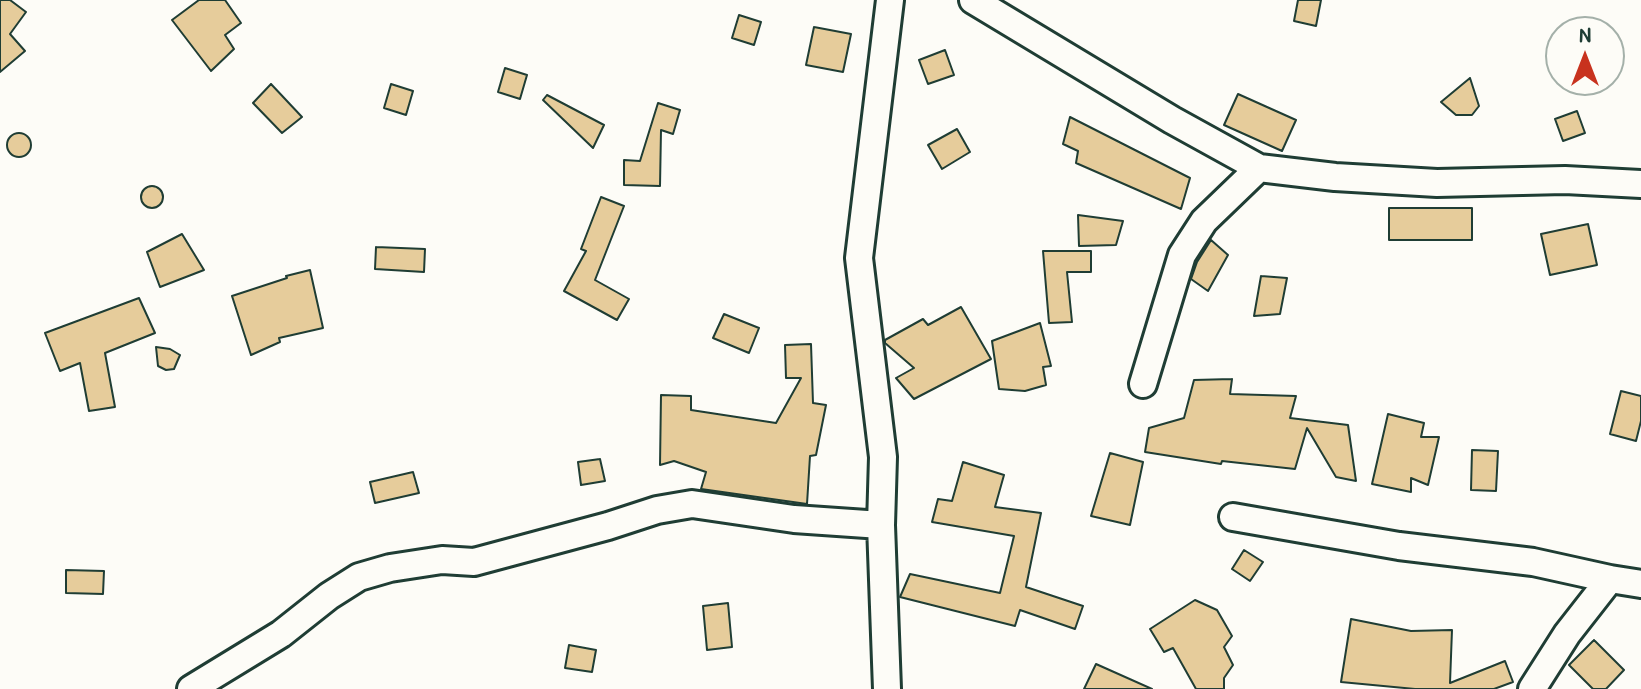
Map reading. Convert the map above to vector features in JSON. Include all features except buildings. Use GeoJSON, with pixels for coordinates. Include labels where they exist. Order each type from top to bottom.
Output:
{"type":"FeatureCollection","features":[{"type":"Feature","properties":{"kind":"street"},"geometry":{"type":"LineString","coordinates":[[887,689],[881,525],[883,457],[859,258],[890,0]]}},
{"type":"Feature","properties":{"kind":"street"},"geometry":{"type":"LineString","coordinates":[[973,0],[1172,120],[1259,168],[1335,177],[1437,183],[1565,180],[1641,184]]}},
{"type":"Feature","properties":{"kind":"street"},"geometry":{"type":"LineString","coordinates":[[1143,384],[1182,255],[1204,221],[1259,168]]}},
{"type":"Feature","properties":{"kind":"street"},"geometry":{"type":"LineString","coordinates":[[191,689],[281,634],[359,577],[390,568],[442,560],[474,562],[657,510],[692,504],[794,519],[881,525]]}},
{"type":"Feature","properties":{"kind":"street"},"geometry":{"type":"LineString","coordinates":[[1233,517],[1399,546],[1533,562],[1641,584]]}},
{"type":"Feature","properties":{"kind":"street"},"geometry":{"type":"LineString","coordinates":[[1532,689],[1567,634],[1610,579]]}}]}
